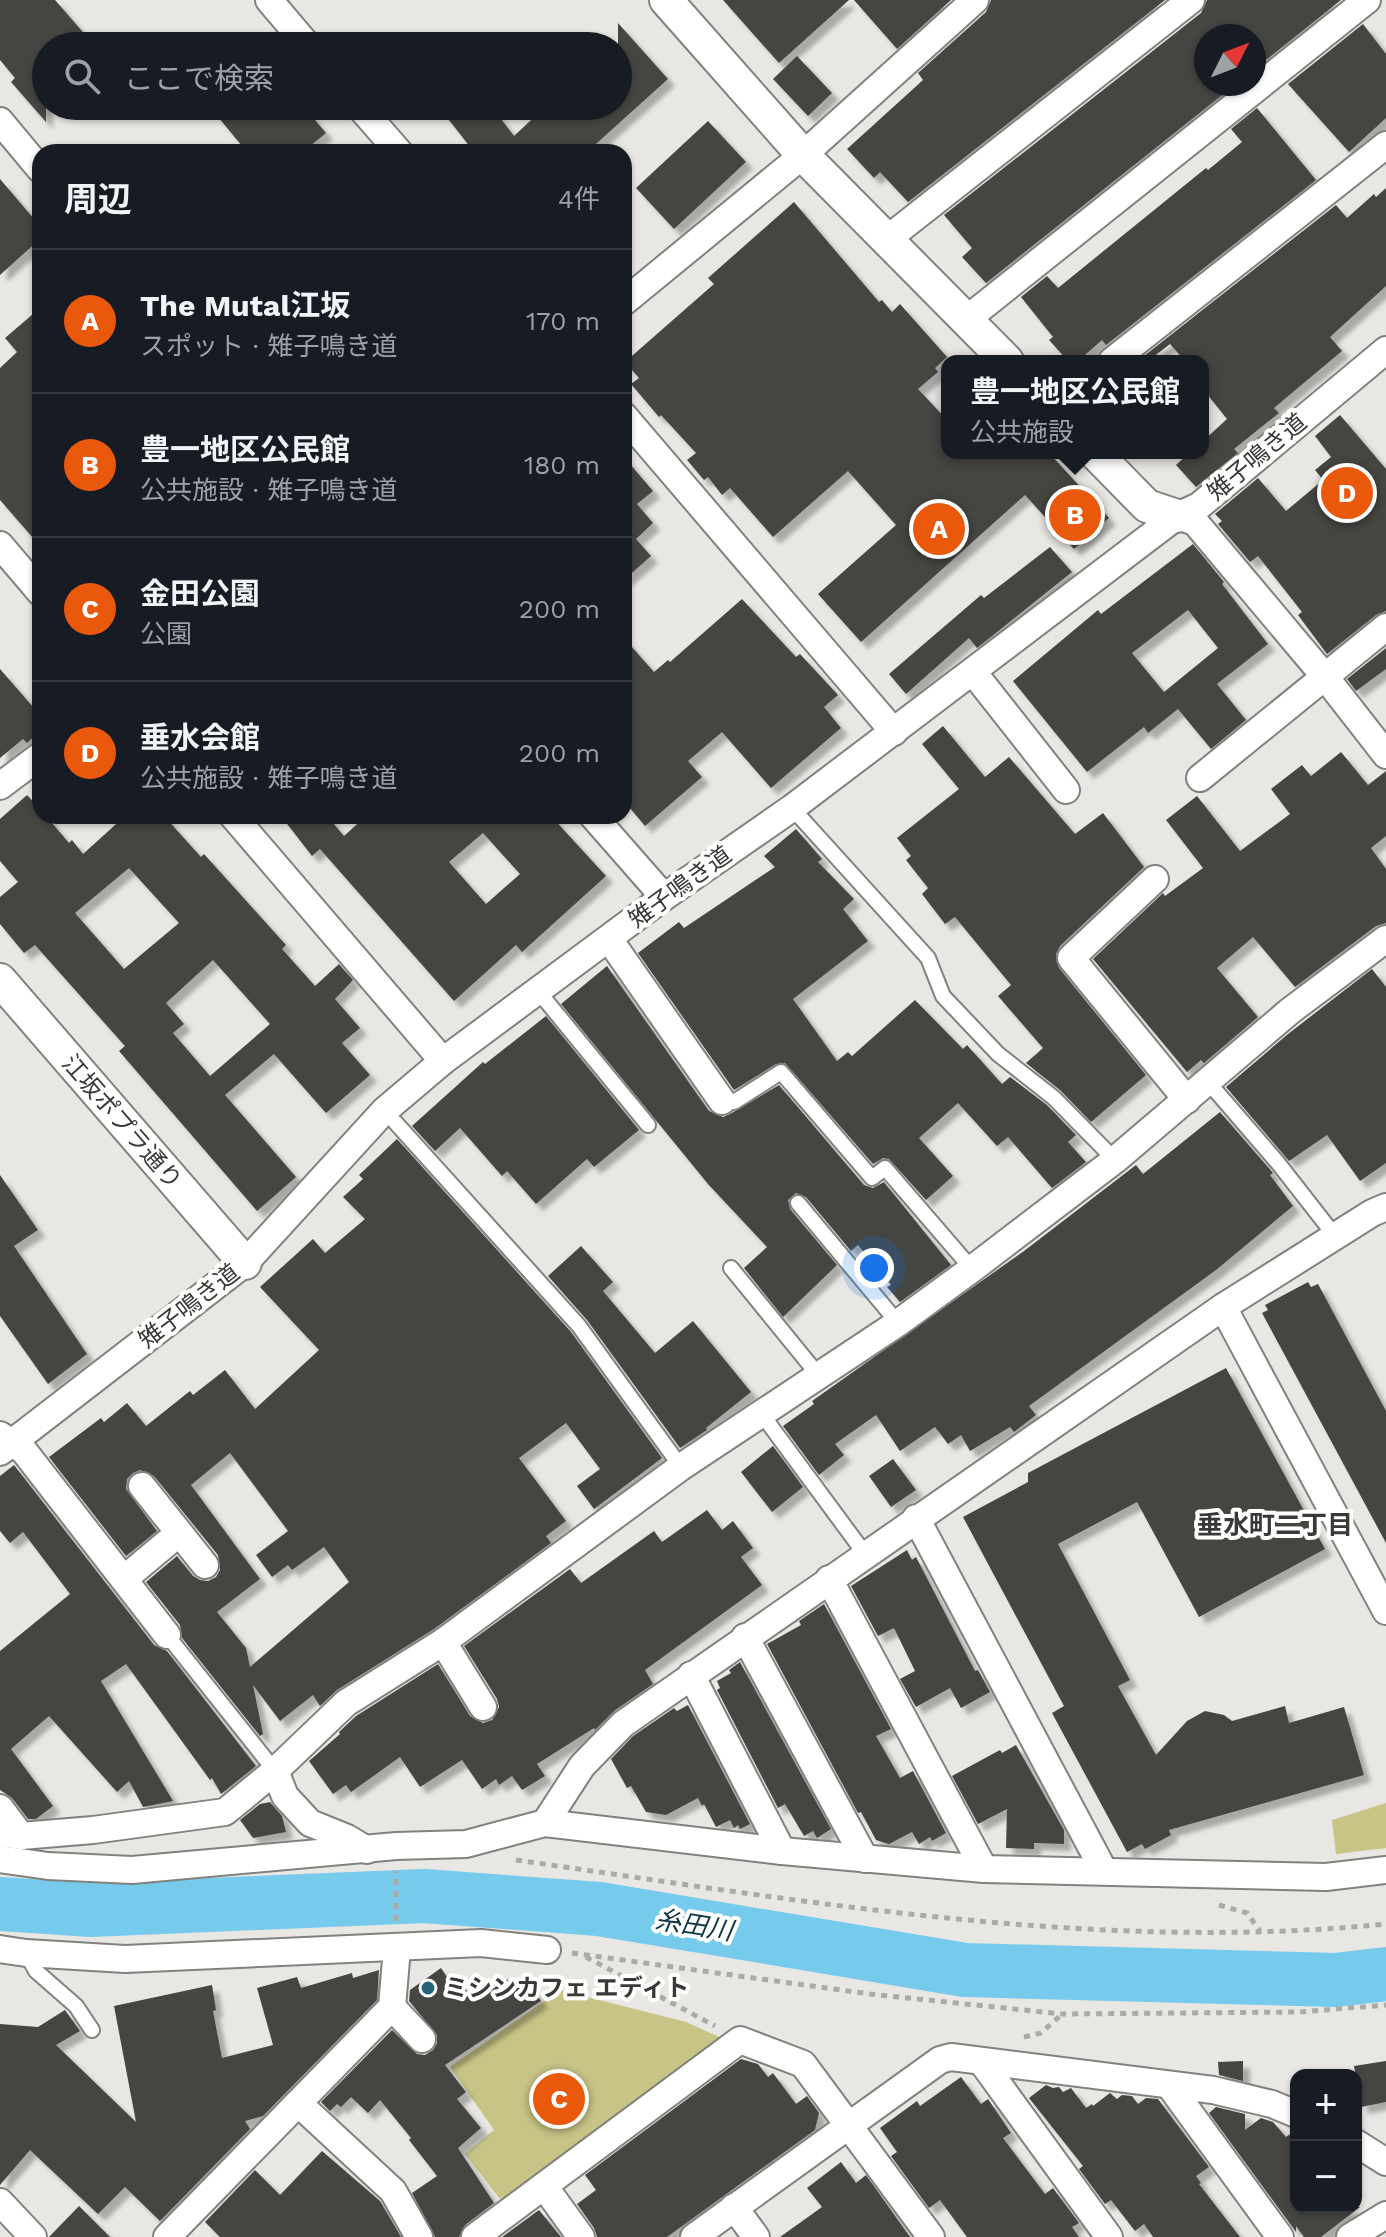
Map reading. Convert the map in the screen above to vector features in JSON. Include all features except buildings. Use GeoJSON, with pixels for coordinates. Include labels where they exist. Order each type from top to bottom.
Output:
{"type":"FeatureCollection","features":[{"type":"Feature","properties":{"kind":"street"},"geometry":{"type":"LineString","coordinates":[[269,0],[296,32]]}},
{"type":"Feature","properties":{"kind":"street"},"geometry":{"type":"LineString","coordinates":[[666,0],[803,155],[1001,355]]}},
{"type":"Feature","properties":{"kind":"street"},"geometry":{"type":"LineString","coordinates":[[632,295],[803,155],[975,0]]}},
{"type":"Feature","properties":{"kind":"street"},"geometry":{"type":"LineString","coordinates":[[886,240],[1191,0]]}},
{"type":"Feature","properties":{"kind":"street"},"geometry":{"type":"LineString","coordinates":[[967,319],[1367,0]]}},
{"type":"Feature","properties":{"kind":"street"},"geometry":{"type":"LineString","coordinates":[[1375,0],[1386,14]]}},
{"type":"Feature","properties":{"kind":"street"},"geometry":{"type":"LineString","coordinates":[[371,120],[392,144]]}},
{"type":"Feature","properties":{"kind":"street"},"geometry":{"type":"LineString","coordinates":[[0,121],[32,159]]}},
{"type":"Feature","properties":{"kind":"street"},"geometry":{"type":"LineString","coordinates":[[1120,355],[1386,145]]}},
{"type":"Feature","properties":{"kind":"street","name":"雉子鳴き道"},"geometry":{"type":"LineString","coordinates":[[3,1444],[245,1263],[384,1111],[443,1061],[664,897],[792,808],[1177,516],[1199,506],[1386,350]]}},
{"type":"Feature","properties":{"kind":"street"},"geometry":{"type":"LineString","coordinates":[[632,425],[894,732]]}},
{"type":"Feature","properties":{"kind":"street"},"geometry":{"type":"LineString","coordinates":[[1101,459],[1147,506],[1195,522],[1326,678],[1386,755]]}},
{"type":"Feature","properties":{"kind":"street"},"geometry":{"type":"LineString","coordinates":[[0,545],[32,583]]}},
{"type":"Feature","properties":{"kind":"street"},"geometry":{"type":"LineString","coordinates":[[1200,778],[1386,627]]}},
{"type":"Feature","properties":{"kind":"street"},"geometry":{"type":"LineString","coordinates":[[973,672],[1066,790]]}},
{"type":"Feature","properties":{"kind":"street"},"geometry":{"type":"LineString","coordinates":[[0,786],[32,762]]}},
{"type":"Feature","properties":{"kind":"street"},"geometry":{"type":"LineString","coordinates":[[240,824],[443,1061]]}},
{"type":"Feature","properties":{"kind":"street"},"geometry":{"type":"LineString","coordinates":[[600,824],[664,897]]}},
{"type":"Feature","properties":{"kind":"street"},"geometry":{"type":"LineString","coordinates":[[1155,879],[1071,958],[1187,1100]]}},
{"type":"Feature","properties":{"kind":"street"},"geometry":{"type":"LineString","coordinates":[[609,939],[722,1101]]}},
{"type":"Feature","properties":{"kind":"street"},"geometry":{"type":"LineString","coordinates":[[0,1808],[10,1835],[93,1830],[225,1812],[275,1771],[346,1703],[443,1642],[681,1467],[898,1323],[972,1269],[1115,1160],[1290,1011],[1386,939]]}},
{"type":"Feature","properties":{"kind":"street","name":"江坂ポプラ通り"},"geometry":{"type":"LineString","coordinates":[[0,980],[245,1263]]}},
{"type":"Feature","properties":{"kind":"street"},"geometry":{"type":"LineString","coordinates":[[545,1823],[582,1766],[623,1724],[1223,1307],[1386,1207]]}},
{"type":"Feature","properties":{"kind":"street"},"geometry":{"type":"LineString","coordinates":[[1223,1307],[1384,1601]]}},
{"type":"Feature","properties":{"kind":"street"},"geometry":{"type":"LineString","coordinates":[[3,1444],[24,1451],[167,1635]]}},
{"type":"Feature","properties":{"kind":"street"},"geometry":{"type":"LineString","coordinates":[[142,1486],[205,1565]]}},
{"type":"Feature","properties":{"kind":"street"},"geometry":{"type":"LineString","coordinates":[[916,1518],[1104,1871]]}},
{"type":"Feature","properties":{"kind":"street"},"geometry":{"type":"LineString","coordinates":[[124,1579],[179,1533]]}},
{"type":"Feature","properties":{"kind":"street"},"geometry":{"type":"LineString","coordinates":[[829,1579],[984,1869]]}},
{"type":"Feature","properties":{"kind":"street"},"geometry":{"type":"LineString","coordinates":[[745,1637],[865,1859]]}},
{"type":"Feature","properties":{"kind":"street"},"geometry":{"type":"LineString","coordinates":[[443,1642],[483,1707]]}},
{"type":"Feature","properties":{"kind":"street"},"geometry":{"type":"LineString","coordinates":[[691,1675],[782,1851]]}},
{"type":"Feature","properties":{"kind":"street"},"geometry":{"type":"LineString","coordinates":[[275,1771],[285,1796],[310,1823],[367,1850]]}},
{"type":"Feature","properties":{"kind":"street"},"geometry":{"type":"LineString","coordinates":[[0,1859],[48,1866],[132,1870],[396,1846],[466,1844],[545,1823],[782,1851],[984,1869],[1326,1877],[1386,1870]]}},
{"type":"Feature","properties":{"kind":"street"},"geometry":{"type":"LineString","coordinates":[[0,1949],[125,1959],[396,1942],[481,1943],[547,1950]]}},
{"type":"Feature","properties":{"kind":"street"},"geometry":{"type":"LineString","coordinates":[[167,2237],[392,2007],[396,1942]]}},
{"type":"Feature","properties":{"kind":"street"},"geometry":{"type":"LineString","coordinates":[[392,2007],[422,2039]]}},
{"type":"Feature","properties":{"kind":"street"},"geometry":{"type":"LineString","coordinates":[[475,2237],[740,2040],[803,2064],[931,2237]]}},
{"type":"Feature","properties":{"kind":"street"},"geometry":{"type":"LineString","coordinates":[[694,2237],[940,2060],[951,2057],[1213,2090],[1290,2112]]}},
{"type":"Feature","properties":{"kind":"street"},"geometry":{"type":"LineString","coordinates":[[982,2062],[1109,2237]]}},
{"type":"Feature","properties":{"kind":"street"},"geometry":{"type":"LineString","coordinates":[[1170,2086],[1280,2237]]}},
{"type":"Feature","properties":{"kind":"street"},"geometry":{"type":"LineString","coordinates":[[298,2103],[393,2191],[419,2237]]}},
{"type":"Feature","properties":{"kind":"street"},"geometry":{"type":"LineString","coordinates":[[1362,2147],[1386,2162]]}},
{"type":"Feature","properties":{"kind":"street"},"geometry":{"type":"LineString","coordinates":[[544,2186],[581,2237]]}},
{"type":"Feature","properties":{"kind":"street"},"geometry":{"type":"LineString","coordinates":[[0,2202],[33,2237]]}},
{"type":"Feature","properties":{"kind":"street"},"geometry":{"type":"LineString","coordinates":[[734,2207],[756,2237]]}},
{"type":"Feature","properties":{"kind":"street"},"geometry":{"type":"LineString","coordinates":[[1350,2237],[1386,2215]]}},
{"type":"Feature","properties":{"kind":"lane"},"geometry":{"type":"LineString","coordinates":[[792,808],[928,958],[943,996],[998,1054],[1054,1098],[1115,1160]]}},
{"type":"Feature","properties":{"kind":"lane"},"geometry":{"type":"LineString","coordinates":[[538,991],[648,1125]]}},
{"type":"Feature","properties":{"kind":"lane"},"geometry":{"type":"LineString","coordinates":[[722,1101],[734,1102],[781,1072],[872,1178],[885,1168],[972,1269]]}},
{"type":"Feature","properties":{"kind":"lane"},"geometry":{"type":"LineString","coordinates":[[1209,1083],[1278,1163],[1335,1236]]}},
{"type":"Feature","properties":{"kind":"lane"},"geometry":{"type":"LineString","coordinates":[[395,1122],[579,1326],[681,1467]]}},
{"type":"Feature","properties":{"kind":"lane"},"geometry":{"type":"LineString","coordinates":[[798,1203],[898,1323]]}},
{"type":"Feature","properties":{"kind":"lane"},"geometry":{"type":"LineString","coordinates":[[731,1268],[819,1376]]}},
{"type":"Feature","properties":{"kind":"lane"},"geometry":{"type":"LineString","coordinates":[[761,1413],[865,1554]]}},
{"type":"Feature","properties":{"kind":"lane"},"geometry":{"type":"LineString","coordinates":[[167,1635],[275,1771]]}},
{"type":"Feature","properties":{"kind":"lane"},"geometry":{"type":"LineString","coordinates":[[26,1953],[36,1971],[76,2006],[92,2030]]}},
{"type":"Feature","properties":{"kind":"path"},"geometry":{"type":"LineString","coordinates":[[466,1844],[506,1859],[552,1866],[859,1908],[1075,1930],[1305,1932],[1386,1924]]}},
{"type":"Feature","properties":{"kind":"path"},"geometry":{"type":"LineString","coordinates":[[396,1846],[396,1942]]}},
{"type":"Feature","properties":{"kind":"path"},"geometry":{"type":"LineString","coordinates":[[547,1950],[870,1994],[1062,2014],[1300,2012],[1386,2005]]}},
{"type":"Feature","properties":{"kind":"path"},"geometry":{"type":"LineString","coordinates":[[582,1955],[740,2040]]}},
{"type":"Feature","properties":{"kind":"shaded area"},"geometry":{"type":"Polygon","coordinates":[[[1386,1803],[1386,1848],[1336,1854],[1332,1820],[1386,1803]]]}},
{"type":"Feature","properties":{"kind":"shaded area"},"geometry":{"type":"Polygon","coordinates":[[[560,1990],[686,2022],[726,2040],[503,2203],[465,2154],[494,2130],[450,2067],[560,1990]]]}},
{"type":"Feature","properties":{"kind":"waterway","name":"糸田川"},"geometry":{"type":"LineString","coordinates":[[0,1904],[91,1910],[424,1896],[599,1909],[965,1970],[1335,1980],[1386,1974]]}},
{"type":"Feature","properties":{"kind":"place","name":"垂水会館"},"geometry":{"type":"Point","coordinates":[1347,493]}},
{"type":"Feature","properties":{"kind":"place","name":"豊一地区公民館"},"geometry":{"type":"Point","coordinates":[1075,515]}},
{"type":"Feature","properties":{"kind":"place","name":"The Mutal江坂"},"geometry":{"type":"Point","coordinates":[939,529]}},
{"type":"Feature","properties":{"kind":"place","name":"ミシンカフェ エディト"},"geometry":{"type":"Point","coordinates":[428,1988]}},
{"type":"Feature","properties":{"kind":"place","name":"金田公園"},"geometry":{"type":"Point","coordinates":[559,2099]}},
{"type":"Feature","properties":{"kind":"district","name":"垂水町二丁目"},"geometry":{"type":"Point","coordinates":[1275,1525]}}]}
